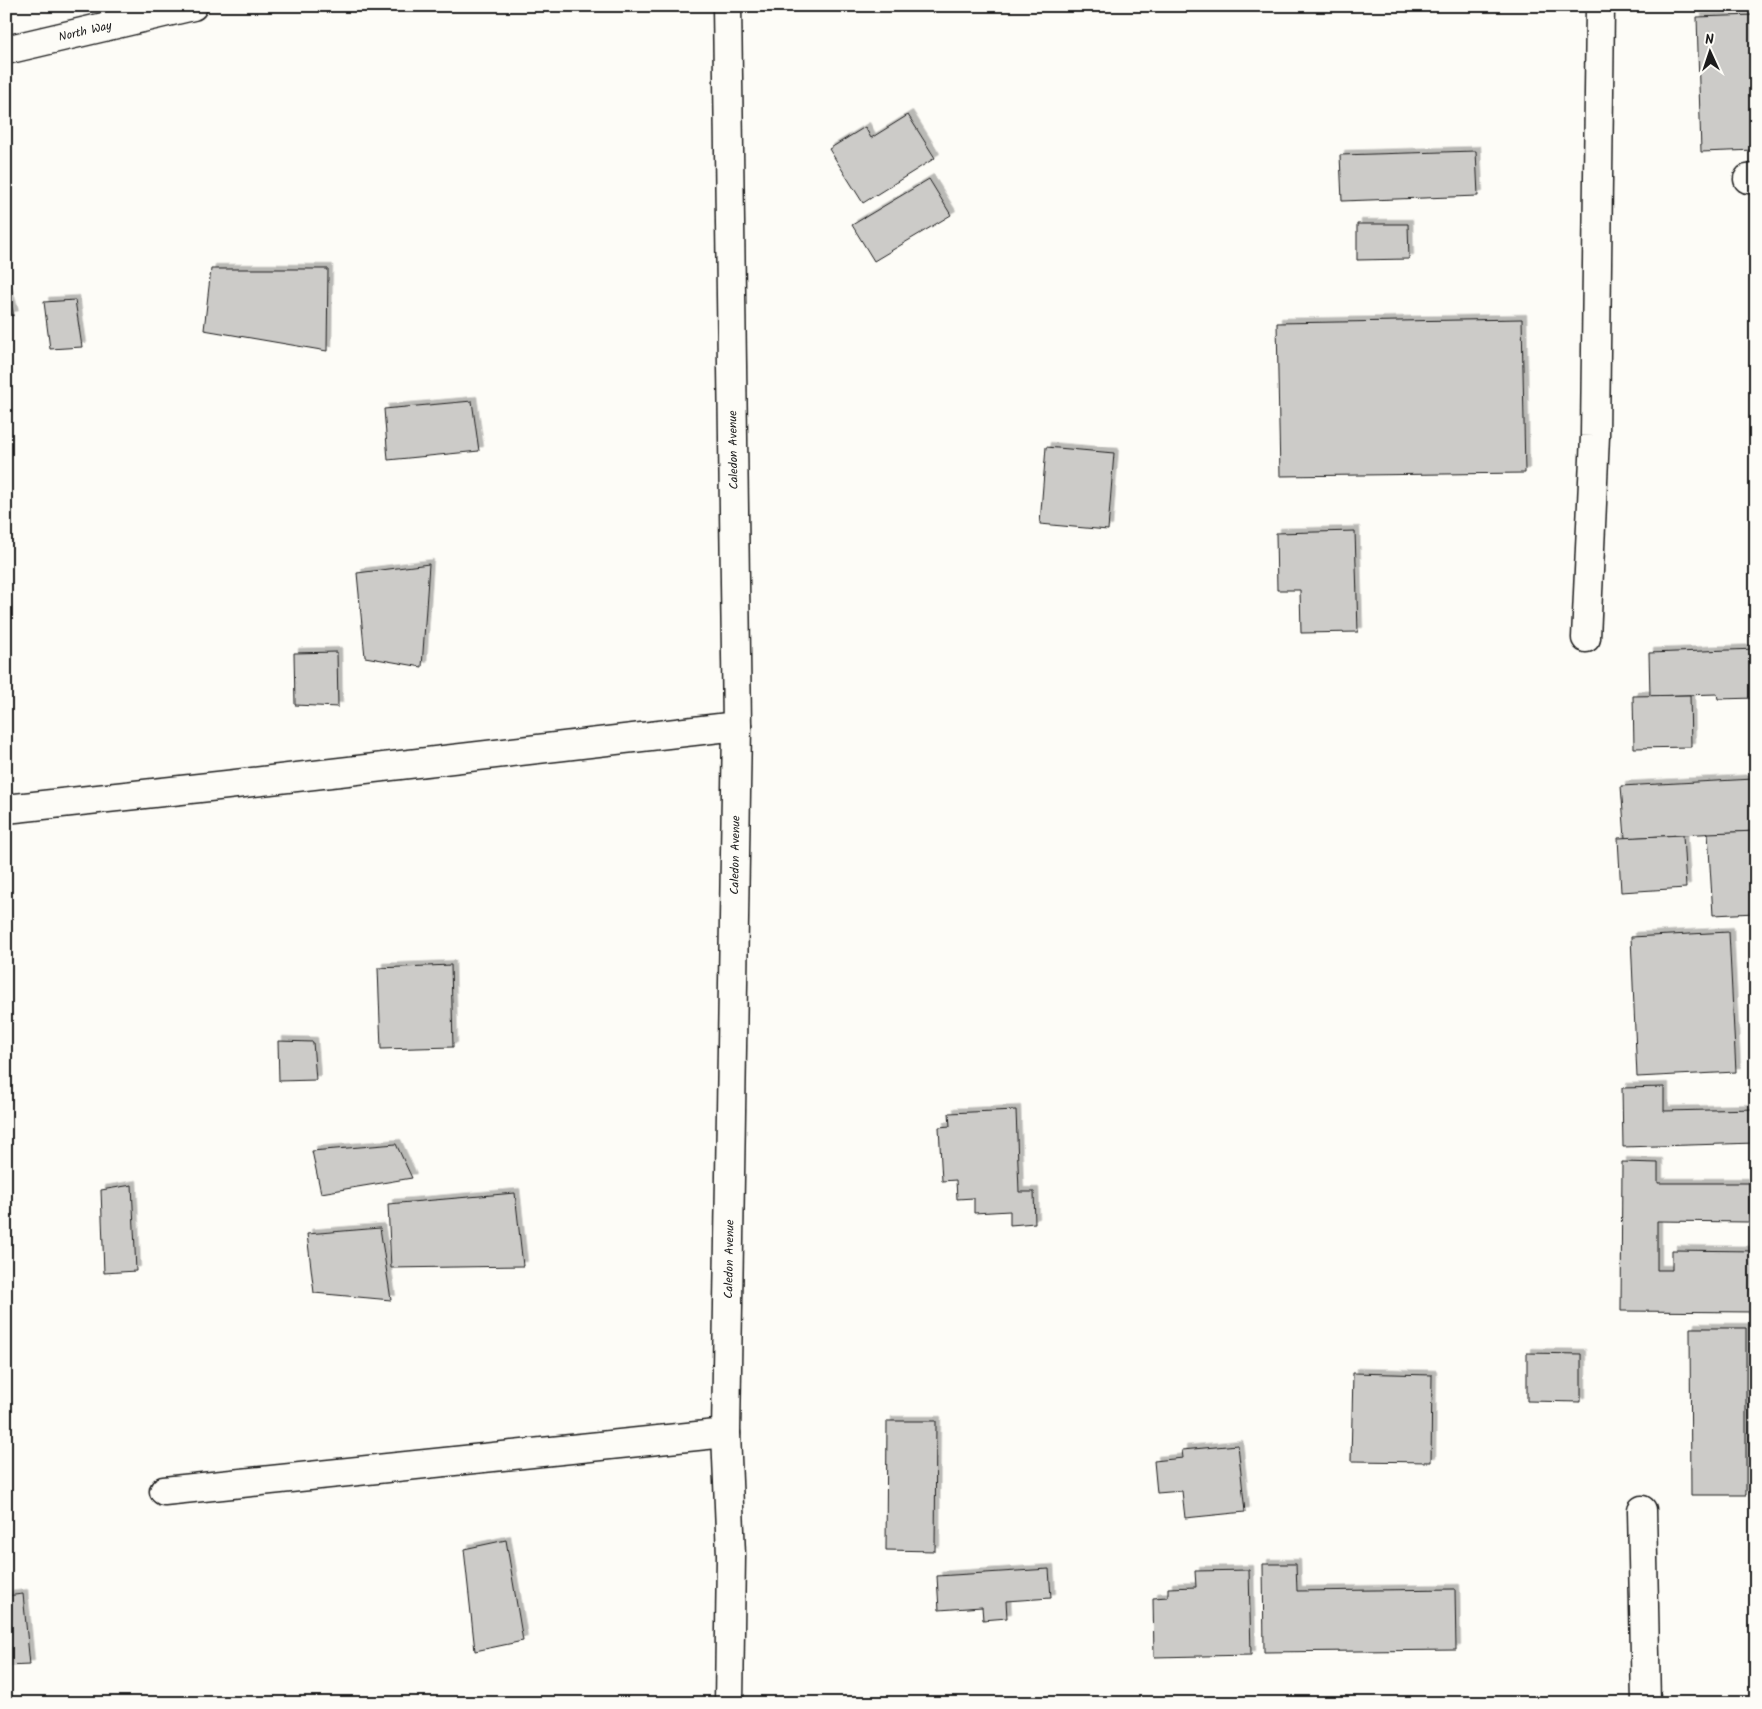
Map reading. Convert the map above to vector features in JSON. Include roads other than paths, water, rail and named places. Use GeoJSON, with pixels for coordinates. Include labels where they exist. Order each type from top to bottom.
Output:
{"type":"FeatureCollection","features":[{"type":"Feature","properties":{"kind":"street","name":"North Way"},"geometry":{"type":"LineString","coordinates":[[6,50],[193,6]]}},
{"type":"Feature","properties":{"kind":"street","name":"Caledon Avenue"},"geometry":{"type":"LineString","coordinates":[[727,6],[737,726],[726,1433],[730,1555],[729,1703]]}},
{"type":"Feature","properties":{"kind":"street"},"geometry":{"type":"LineString","coordinates":[[1586,638],[1595,436],[1600,6]]}},
{"type":"Feature","properties":{"kind":"street"},"geometry":{"type":"LineString","coordinates":[[6,809],[737,726]]}},
{"type":"Feature","properties":{"kind":"street"},"geometry":{"type":"LineString","coordinates":[[164,1491],[726,1433]]}},
{"type":"Feature","properties":{"kind":"street"},"geometry":{"type":"LineString","coordinates":[[1642,1510],[1646,1703]]}}]}
